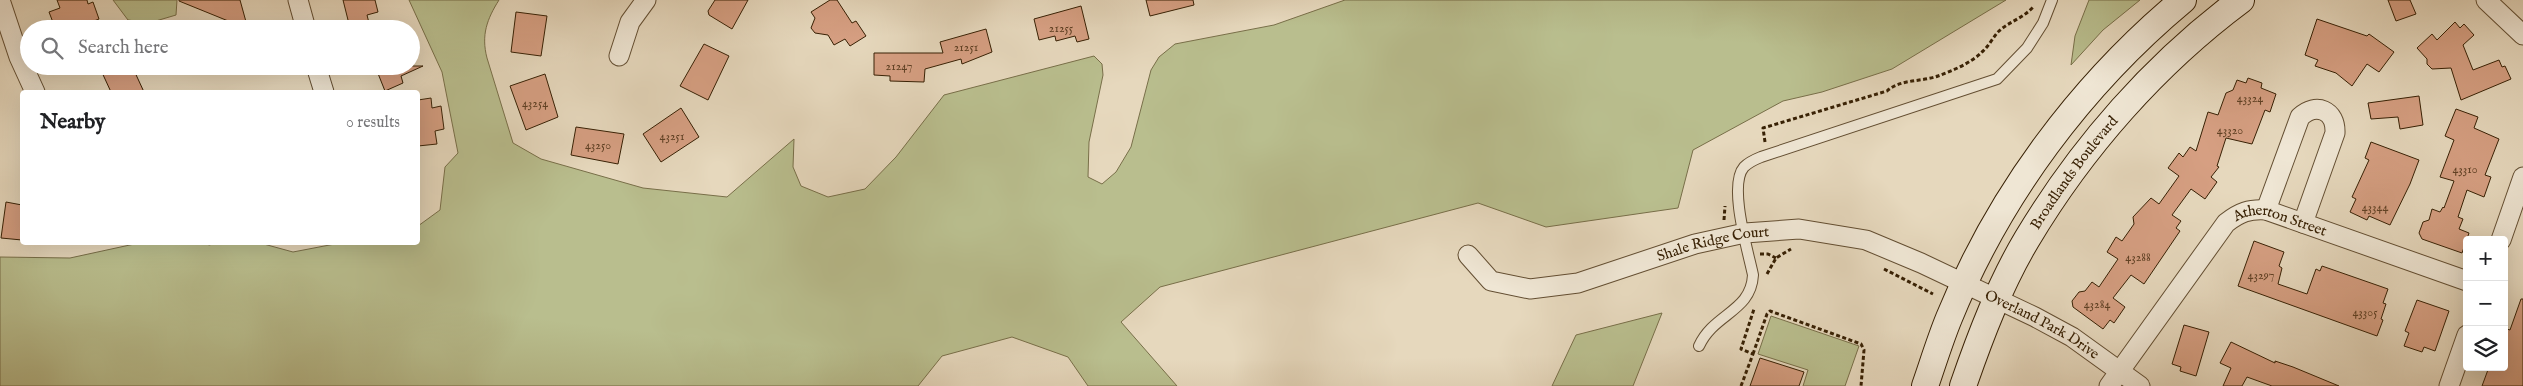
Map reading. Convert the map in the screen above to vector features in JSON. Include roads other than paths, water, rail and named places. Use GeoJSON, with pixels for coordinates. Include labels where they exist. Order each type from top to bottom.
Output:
{"type":"FeatureCollection","features":[{"type":"Feature","properties":{"kind":"main road"},"geometry":{"type":"LineString","coordinates":[[1925,386],[1949,318],[1996,222],[2056,130],[2122,58],[2183,0]]}},
{"type":"Feature","properties":{"kind":"main road","name":"Broadlands Boulevard"},"geometry":{"type":"LineString","coordinates":[[1963,386],[1997,299],[2026,240],[2061,187],[2139,90],[2178,52],[2241,0]]}},
{"type":"Feature","properties":{"kind":"street"},"geometry":{"type":"LineString","coordinates":[[0,0],[20,59]]}},
{"type":"Feature","properties":{"kind":"street"},"geometry":{"type":"LineString","coordinates":[[298,0],[304,20]]}},
{"type":"Feature","properties":{"kind":"street"},"geometry":{"type":"LineString","coordinates":[[619,56],[630,22],[646,0]]}},
{"type":"Feature","properties":{"kind":"street"},"geometry":{"type":"LineString","coordinates":[[2486,0],[2523,35]]}},
{"type":"Feature","properties":{"kind":"street"},"geometry":{"type":"LineString","coordinates":[[27,75],[34,90]]}},
{"type":"Feature","properties":{"kind":"street"},"geometry":{"type":"LineString","coordinates":[[319,75],[323,90]]}},
{"type":"Feature","properties":{"kind":"street"},"geometry":{"type":"LineString","coordinates":[[2266,210],[2300,117],[2307,110],[2315,108],[2324,110],[2332,116],[2336,124],[2335,133],[2303,223]]}},
{"type":"Feature","properties":{"kind":"street"},"geometry":{"type":"LineString","coordinates":[[2502,236],[2523,177]]}},
{"type":"Feature","properties":{"kind":"street","name":"Atherton Street"},"geometry":{"type":"LineString","coordinates":[[2114,379],[2226,223],[2237,214],[2250,209],[2266,210],[2463,280]]}},
{"type":"Feature","properties":{"kind":"street","name":"Shale Ridge Court"},"geometry":{"type":"LineString","coordinates":[[1468,254],[1491,281],[1530,289],[1578,283],[1695,244],[1745,233],[1799,229],[1866,240],[1965,284]]}},
{"type":"Feature","properties":{"kind":"street","name":"Overland Park Drive"},"geometry":{"type":"LineString","coordinates":[[1965,284],[2072,337],[2114,379],[2140,386]]}},
{"type":"Feature","properties":{"kind":"street"},"geometry":{"type":"LineString","coordinates":[[2448,386],[2463,346]]}},
{"type":"Feature","properties":{"kind":"lane"},"geometry":{"type":"LineString","coordinates":[[1699,346],[1705,334],[1744,302],[1752,288],[1752,275],[1745,233],[1736,197],[1737,181],[1744,167],[1761,156],[1997,79],[2027,48],[2043,23],[2052,0]]}}]}
